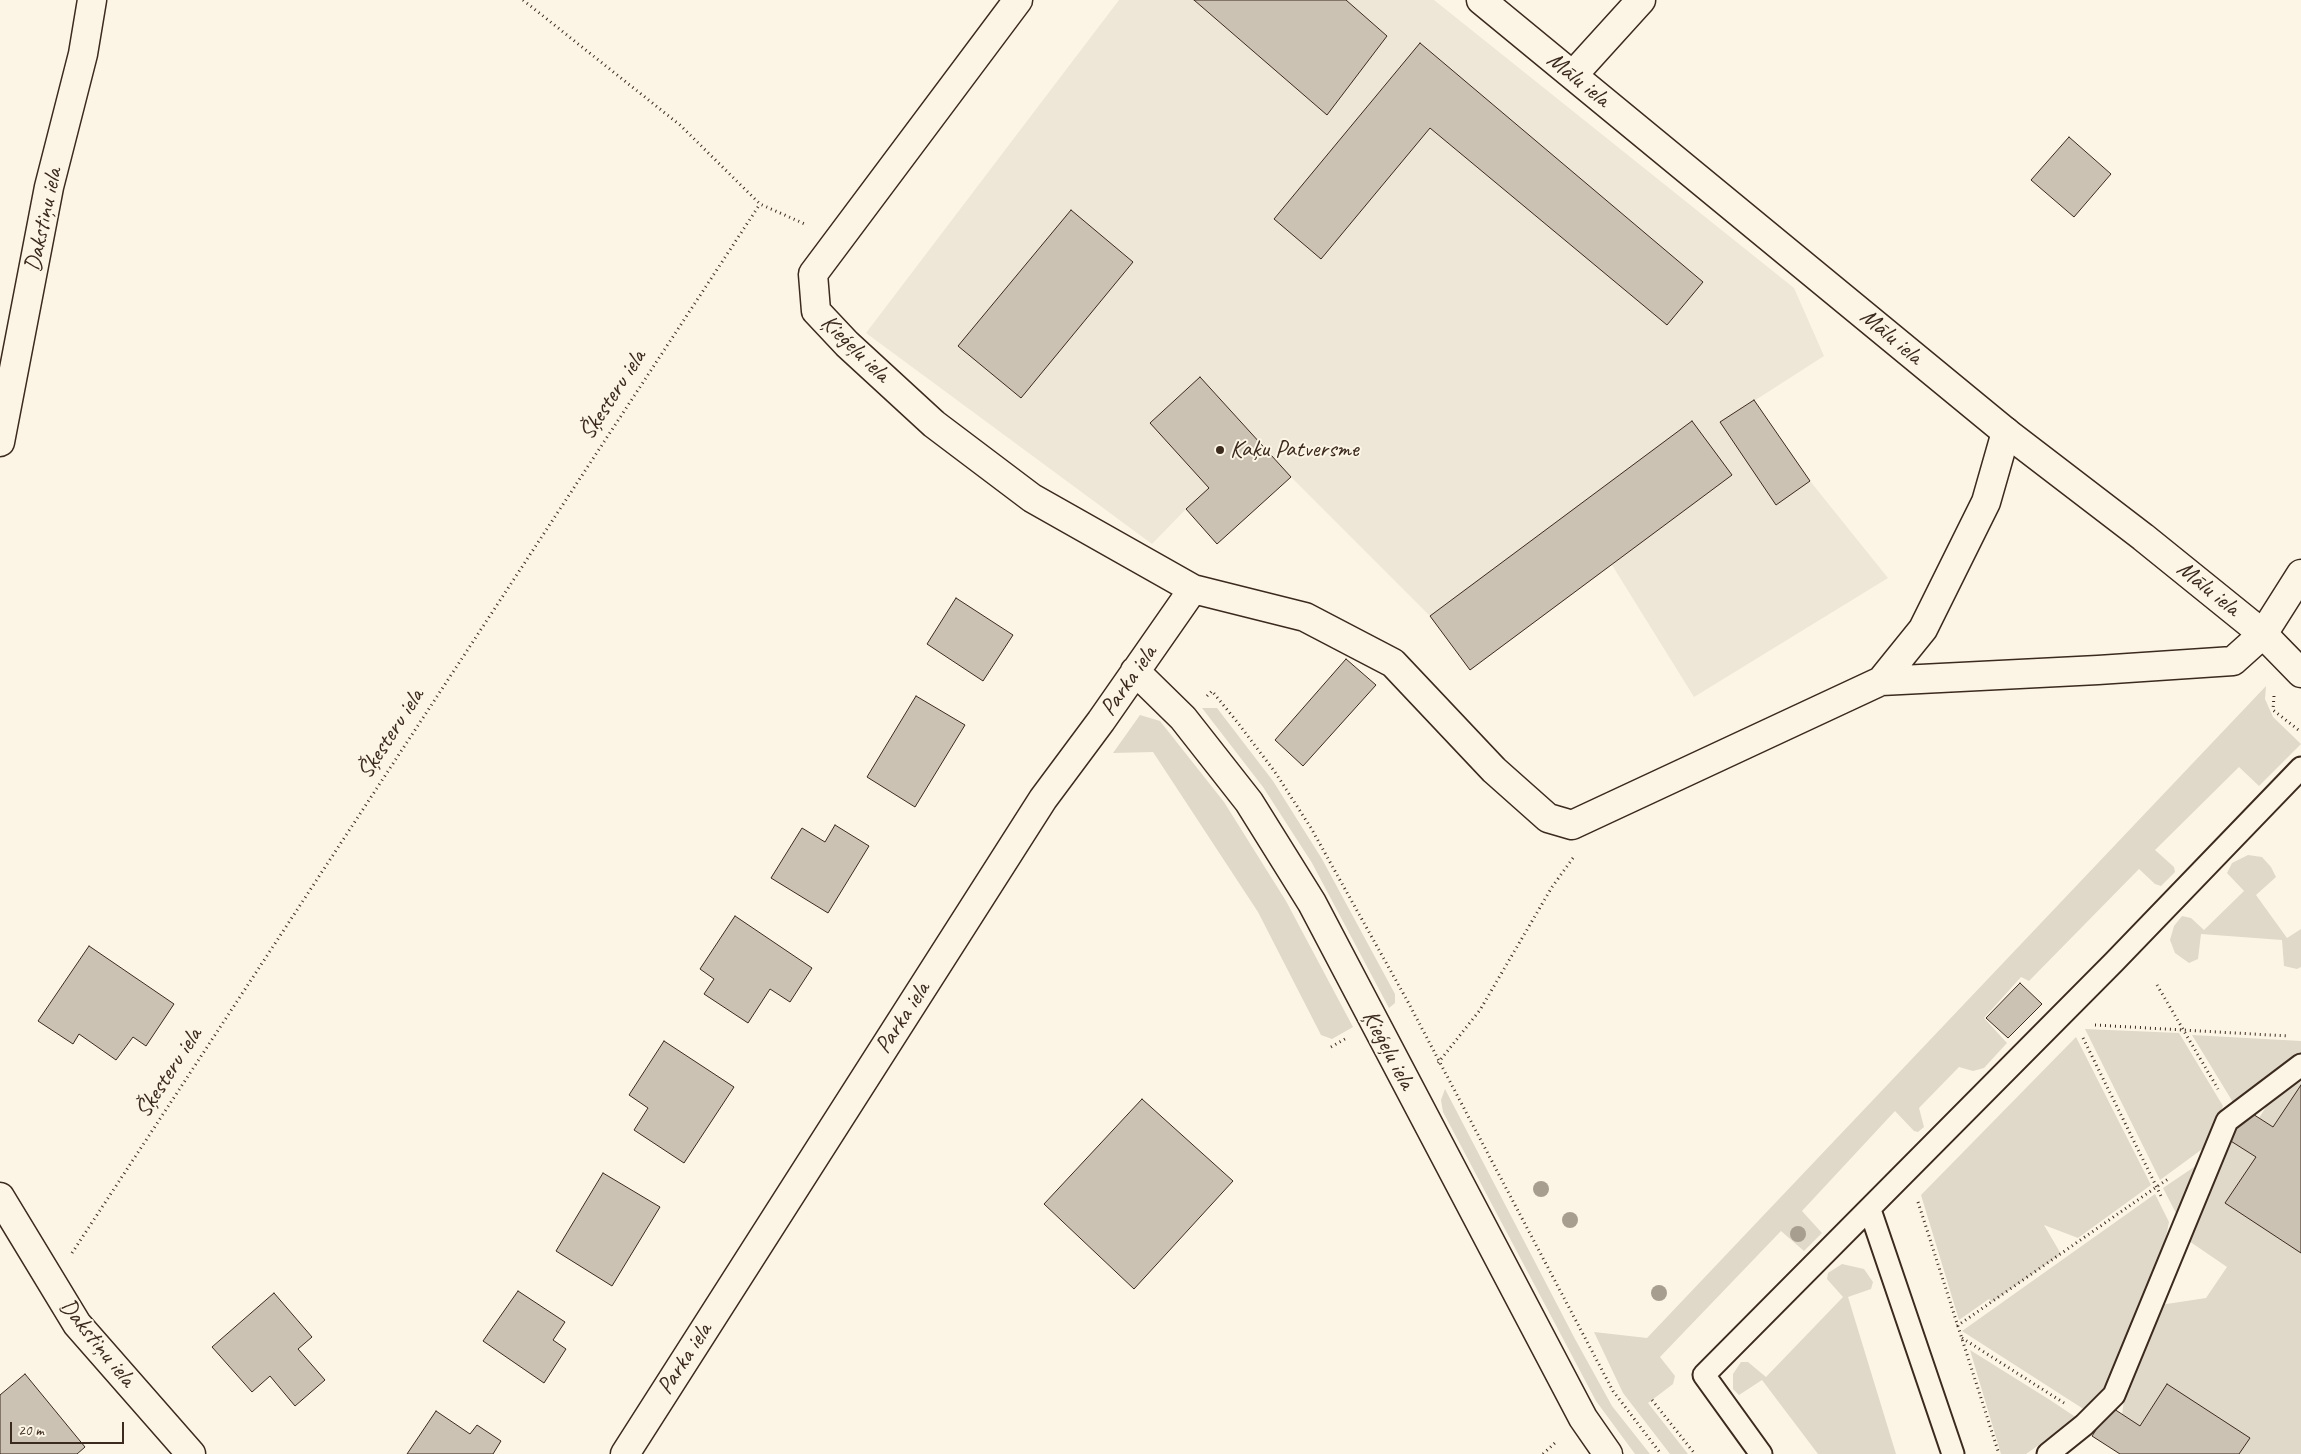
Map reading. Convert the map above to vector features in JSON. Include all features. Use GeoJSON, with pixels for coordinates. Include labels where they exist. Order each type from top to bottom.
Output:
{"type":"FeatureCollection","features":[{"type":"Feature","properties":{"kind":"street","name":"Dakstiņu iela"},"geometry":{"type":"LineString","coordinates":[[0,442],[49,187],[83,54],[92,0]]}},
{"type":"Feature","properties":{"kind":"street","name":"Ķieģeļu iela"},"geometry":{"type":"LineString","coordinates":[[1018,0],[813,274],[816,312],[847,344],[934,424],[1032,498],[1193,589],[1305,617],[1393,663],[1501,776],[1548,818],[1572,825],[1881,681]]}},
{"type":"Feature","properties":{"kind":"street","name":"Mālu iela"},"geometry":{"type":"LineString","coordinates":[[1481,0],[2006,432],[2143,537],[2263,634],[2301,673]]}},
{"type":"Feature","properties":{"kind":"street"},"geometry":{"type":"LineString","coordinates":[[1573,75],[1640,0]]}},
{"type":"Feature","properties":{"kind":"street"},"geometry":{"type":"LineString","coordinates":[[1881,681],[1923,630],[1986,502],[2006,432]]}},
{"type":"Feature","properties":{"kind":"street"},"geometry":{"type":"LineString","coordinates":[[1881,681],[2233,661],[2263,634],[2301,574]]}},
{"type":"Feature","properties":{"kind":"street","name":"Parka iela"},"geometry":{"type":"LineString","coordinates":[[625,1454],[1043,799],[1101,721],[1193,589]]}},
{"type":"Feature","properties":{"kind":"street","name":"Ķieģeļu iela"},"geometry":{"type":"LineString","coordinates":[[1135,671],[1183,718],[1249,802],[1312,903],[1583,1418],[1608,1454]]}},
{"type":"Feature","properties":{"kind":"street","name":"Dakstiņu iela"},"geometry":{"type":"LineString","coordinates":[[0,1198],[77,1324],[191,1454]]}},
{"type":"Feature","properties":{"kind":"lane"},"geometry":{"type":"LineString","coordinates":[[1761,1454],[1704,1375],[1870,1210],[2301,768]]}},
{"type":"Feature","properties":{"kind":"lane"},"geometry":{"type":"LineString","coordinates":[[2048,1454],[2090,1420],[2114,1395],[2227,1120],[2301,1065]]}},
{"type":"Feature","properties":{"kind":"lane"},"geometry":{"type":"LineString","coordinates":[[1870,1210],[1953,1454]]}},
{"type":"Feature","properties":{"kind":"path"},"geometry":{"type":"LineString","coordinates":[[523,0],[680,125],[760,204],[840,240]]}},
{"type":"Feature","properties":{"kind":"path","name":"Šķesteru iela"},"geometry":{"type":"LineString","coordinates":[[52,1284],[760,204]]}},
{"type":"Feature","properties":{"kind":"path"},"geometry":{"type":"LineString","coordinates":[[1405,1082],[1439,1062],[1480,1010],[1552,886],[1575,855]]}},
{"type":"Feature","properties":{"kind":"path"},"geometry":{"type":"LineString","coordinates":[[2157,986],[2234,1116]]}},
{"type":"Feature","properties":{"kind":"path"},"geometry":{"type":"LineString","coordinates":[[2068,1008],[2180,1233]]}},
{"type":"Feature","properties":{"kind":"path"},"geometry":{"type":"LineString","coordinates":[[2078,1029],[2085,1025],[2291,1036]]}},
{"type":"Feature","properties":{"kind":"path"},"geometry":{"type":"LineString","coordinates":[[1958,1326],[2172,1177]]}},
{"type":"Feature","properties":{"kind":"path"},"geometry":{"type":"LineString","coordinates":[[1915,1194],[1999,1454]]}},
{"type":"Feature","properties":{"kind":"path"},"geometry":{"type":"LineString","coordinates":[[1962,1338],[2090,1420]]}},
{"type":"Feature","properties":{"kind":"path"},"geometry":{"type":"LineString","coordinates":[[1652,1400],[1696,1454]]}},
{"type":"Feature","properties":{"kind":"shaded area"},"geometry":{"type":"Polygon","coordinates":[[[1119,0],[1434,0],[1794,288],[1824,356],[1754,401],[1810,481],[1888,578],[1694,697],[1612,565],[1470,670],[1430,616],[1291,477],[1217,544],[1186,509],[1152,544],[866,333],[1119,0]]]}},
{"type":"Feature","properties":{"kind":"shaded area"},"geometry":{"type":"Polygon","coordinates":[[[2266,686],[2265,699],[2273,717],[2301,744],[2259,786],[2239,767],[2155,850],[2174,867],[2175,872],[2161,886],[2155,884],[2139,869],[2029,981],[2021,977],[1984,1018],[2007,1043],[1984,1068],[1973,1071],[1959,1067],[1919,1108],[1924,1127],[1918,1132],[1914,1131],[1895,1111],[1802,1211],[1822,1233],[1804,1251],[1781,1231],[1660,1357],[1675,1376],[1673,1384],[1648,1403],[1688,1454],[1670,1454],[1623,1393],[1594,1332],[1647,1338],[2266,686]]]}},
{"type":"Feature","properties":{"kind":"shaded area"},"geometry":{"type":"Polygon","coordinates":[[[1202,708],[1217,708],[1273,781],[1322,859],[1395,994],[1395,1003],[1389,1008],[1312,863],[1263,787],[1202,708]]]}},
{"type":"Feature","properties":{"kind":"shaded area"},"geometry":{"type":"Polygon","coordinates":[[[1140,715],[1160,721],[1224,802],[1286,901],[1353,1027],[1332,1039],[1321,1035],[1258,912],[1153,752],[1113,753],[1140,715]]]}},
{"type":"Feature","properties":{"kind":"shaded area"},"geometry":{"type":"Polygon","coordinates":[[[2248,855],[2262,857],[2271,867],[2276,877],[2256,895],[2287,938],[2301,929],[2301,967],[2297,969],[2284,966],[2282,940],[2201,934],[2198,959],[2189,963],[2175,953],[2170,940],[2174,926],[2182,916],[2191,918],[2204,930],[2244,891],[2227,873],[2232,863],[2248,855]]]}},
{"type":"Feature","properties":{"kind":"shaded area"},"geometry":{"type":"Polygon","coordinates":[[[2085,1029],[2179,1033],[2223,1106],[2205,1147],[2160,1180],[2085,1029]]]}},
{"type":"Feature","properties":{"kind":"shaded area"},"geometry":{"type":"Polygon","coordinates":[[[2192,1035],[2301,1041],[2301,1056],[2234,1104],[2192,1035]]]}},
{"type":"Feature","properties":{"kind":"shaded area"},"geometry":{"type":"Polygon","coordinates":[[[2076,1037],[2151,1185],[2078,1238],[2044,1225],[2061,1254],[1992,1302],[1989,1299],[1959,1320],[1921,1195],[2076,1037]]]}},
{"type":"Feature","properties":{"kind":"shaded area"},"geometry":{"type":"Polygon","coordinates":[[[2301,1080],[2301,1085],[2273,1127],[2259,1118],[2268,1104],[2301,1080]]]}},
{"type":"Feature","properties":{"kind":"shaded area"},"geometry":{"type":"Polygon","coordinates":[[[1445,1089],[1575,1339],[1612,1406],[1650,1454],[1635,1454],[1596,1401],[1443,1112],[1441,1100],[1445,1089]]]}},
{"type":"Feature","properties":{"kind":"shaded area"},"geometry":{"type":"Polygon","coordinates":[[[2226,1138],[2256,1157],[2226,1203],[2301,1253],[2301,1454],[2239,1454],[2249,1438],[2167,1385],[2140,1426],[2122,1415],[2125,1392],[2160,1305],[2206,1298],[2227,1267],[2189,1241],[2226,1138]]]}},
{"type":"Feature","properties":{"kind":"shaded area"},"geometry":{"type":"Polygon","coordinates":[[[2200,1163],[2178,1217],[2163,1188],[2200,1163]]]}},
{"type":"Feature","properties":{"kind":"shaded area"},"geometry":{"type":"Polygon","coordinates":[[[2155,1194],[2169,1222],[2163,1251],[2098,1403],[2085,1410],[1962,1331],[2155,1194]]]}},
{"type":"Feature","properties":{"kind":"shaded area"},"geometry":{"type":"Polygon","coordinates":[[[1842,1264],[1864,1269],[1873,1282],[1871,1289],[1848,1297],[1896,1454],[1818,1454],[1762,1380],[1739,1395],[1733,1389],[1733,1374],[1741,1362],[1748,1362],[1766,1377],[1843,1297],[1827,1279],[1828,1273],[1842,1264]]]}},
{"type":"Feature","properties":{"kind":"shaded area"},"geometry":{"type":"Polygon","coordinates":[[[1970,1350],[2077,1418],[2026,1454],[2001,1454],[1970,1350]]]}},
{"type":"Feature","properties":{"kind":"building"},"geometry":{"type":"Polygon","coordinates":[[[1194,0],[1346,0],[1387,36],[1327,115],[1194,0]]]}},
{"type":"Feature","properties":{"kind":"building"},"geometry":{"type":"Polygon","coordinates":[[[1420,43],[1703,282],[1667,325],[1430,128],[1321,259],[1274,219],[1420,43]]]}},
{"type":"Feature","properties":{"kind":"building"},"geometry":{"type":"Polygon","coordinates":[[[2069,137],[2111,174],[2074,217],[2031,180],[2069,137]]]}},
{"type":"Feature","properties":{"kind":"building"},"geometry":{"type":"Polygon","coordinates":[[[1071,210],[1133,262],[1021,398],[958,346],[1071,210]]]}},
{"type":"Feature","properties":{"kind":"building","name":"Kaķu Patversme"},"geometry":{"type":"Polygon","coordinates":[[[1200,377],[1291,477],[1217,544],[1186,509],[1209,488],[1150,423],[1200,377]]]}},
{"type":"Feature","properties":{"kind":"building"},"geometry":{"type":"Polygon","coordinates":[[[1754,400],[1810,481],[1776,505],[1720,422],[1754,400]]]}},
{"type":"Feature","properties":{"kind":"building"},"geometry":{"type":"Polygon","coordinates":[[[1692,421],[1732,475],[1470,670],[1430,616],[1692,421]]]}},
{"type":"Feature","properties":{"kind":"building"},"geometry":{"type":"Polygon","coordinates":[[[956,598],[1013,635],[983,681],[927,644],[956,598]]]}},
{"type":"Feature","properties":{"kind":"building"},"geometry":{"type":"Polygon","coordinates":[[[1346,659],[1376,685],[1303,766],[1275,740],[1346,659]]]}},
{"type":"Feature","properties":{"kind":"building"},"geometry":{"type":"Polygon","coordinates":[[[916,696],[965,725],[915,807],[867,777],[916,696]]]}},
{"type":"Feature","properties":{"kind":"building"},"geometry":{"type":"Polygon","coordinates":[[[835,825],[869,846],[828,913],[771,878],[802,828],[825,842],[835,825]]]}},
{"type":"Feature","properties":{"kind":"building"},"geometry":{"type":"Polygon","coordinates":[[[735,916],[812,968],[790,1002],[770,989],[748,1023],[704,994],[714,979],[700,969],[735,916]]]}},
{"type":"Feature","properties":{"kind":"building"},"geometry":{"type":"Polygon","coordinates":[[[89,946],[174,1004],[146,1046],[133,1037],[116,1060],[79,1034],[73,1044],[38,1021],[89,946]]]}},
{"type":"Feature","properties":{"kind":"building"},"geometry":{"type":"Polygon","coordinates":[[[2020,983],[2042,1004],[2008,1038],[1986,1018],[2020,983]]]}},
{"type":"Feature","properties":{"kind":"building"},"geometry":{"type":"Polygon","coordinates":[[[664,1041],[734,1087],[684,1163],[634,1130],[648,1108],[629,1095],[664,1041]]]}},
{"type":"Feature","properties":{"kind":"building"},"geometry":{"type":"Polygon","coordinates":[[[2301,1085],[2301,1253],[2225,1203],[2256,1157],[2226,1138],[2245,1109],[2273,1127],[2301,1085]]]}},
{"type":"Feature","properties":{"kind":"building"},"geometry":{"type":"Polygon","coordinates":[[[1142,1099],[1233,1181],[1134,1289],[1044,1204],[1142,1099]]]}},
{"type":"Feature","properties":{"kind":"building"},"geometry":{"type":"Polygon","coordinates":[[[603,1173],[660,1207],[612,1286],[556,1251],[603,1173]]]}},
{"type":"Feature","properties":{"kind":"building"},"geometry":{"type":"Polygon","coordinates":[[[518,1291],[565,1322],[553,1340],[566,1349],[544,1383],[483,1341],[518,1291]]]}},
{"type":"Feature","properties":{"kind":"building"},"geometry":{"type":"Polygon","coordinates":[[[274,1293],[312,1337],[298,1349],[325,1380],[295,1406],[270,1376],[252,1392],[212,1347],[274,1293]]]}},
{"type":"Feature","properties":{"kind":"building"},"geometry":{"type":"Polygon","coordinates":[[[25,1374],[85,1447],[77,1454],[0,1454],[0,1395],[25,1374]]]}},
{"type":"Feature","properties":{"kind":"building"},"geometry":{"type":"Polygon","coordinates":[[[2167,1384],[2250,1438],[2239,1454],[2120,1454],[2092,1436],[2111,1407],[2140,1426],[2167,1384]]]}},
{"type":"Feature","properties":{"kind":"building"},"geometry":{"type":"Polygon","coordinates":[[[436,1411],[470,1434],[477,1425],[501,1441],[493,1454],[407,1454],[436,1411]]]}},
{"type":"Feature","properties":{"kind":"place","name":"Kaķu Patversme"},"geometry":{"type":"Point","coordinates":[1220,450]}}]}
